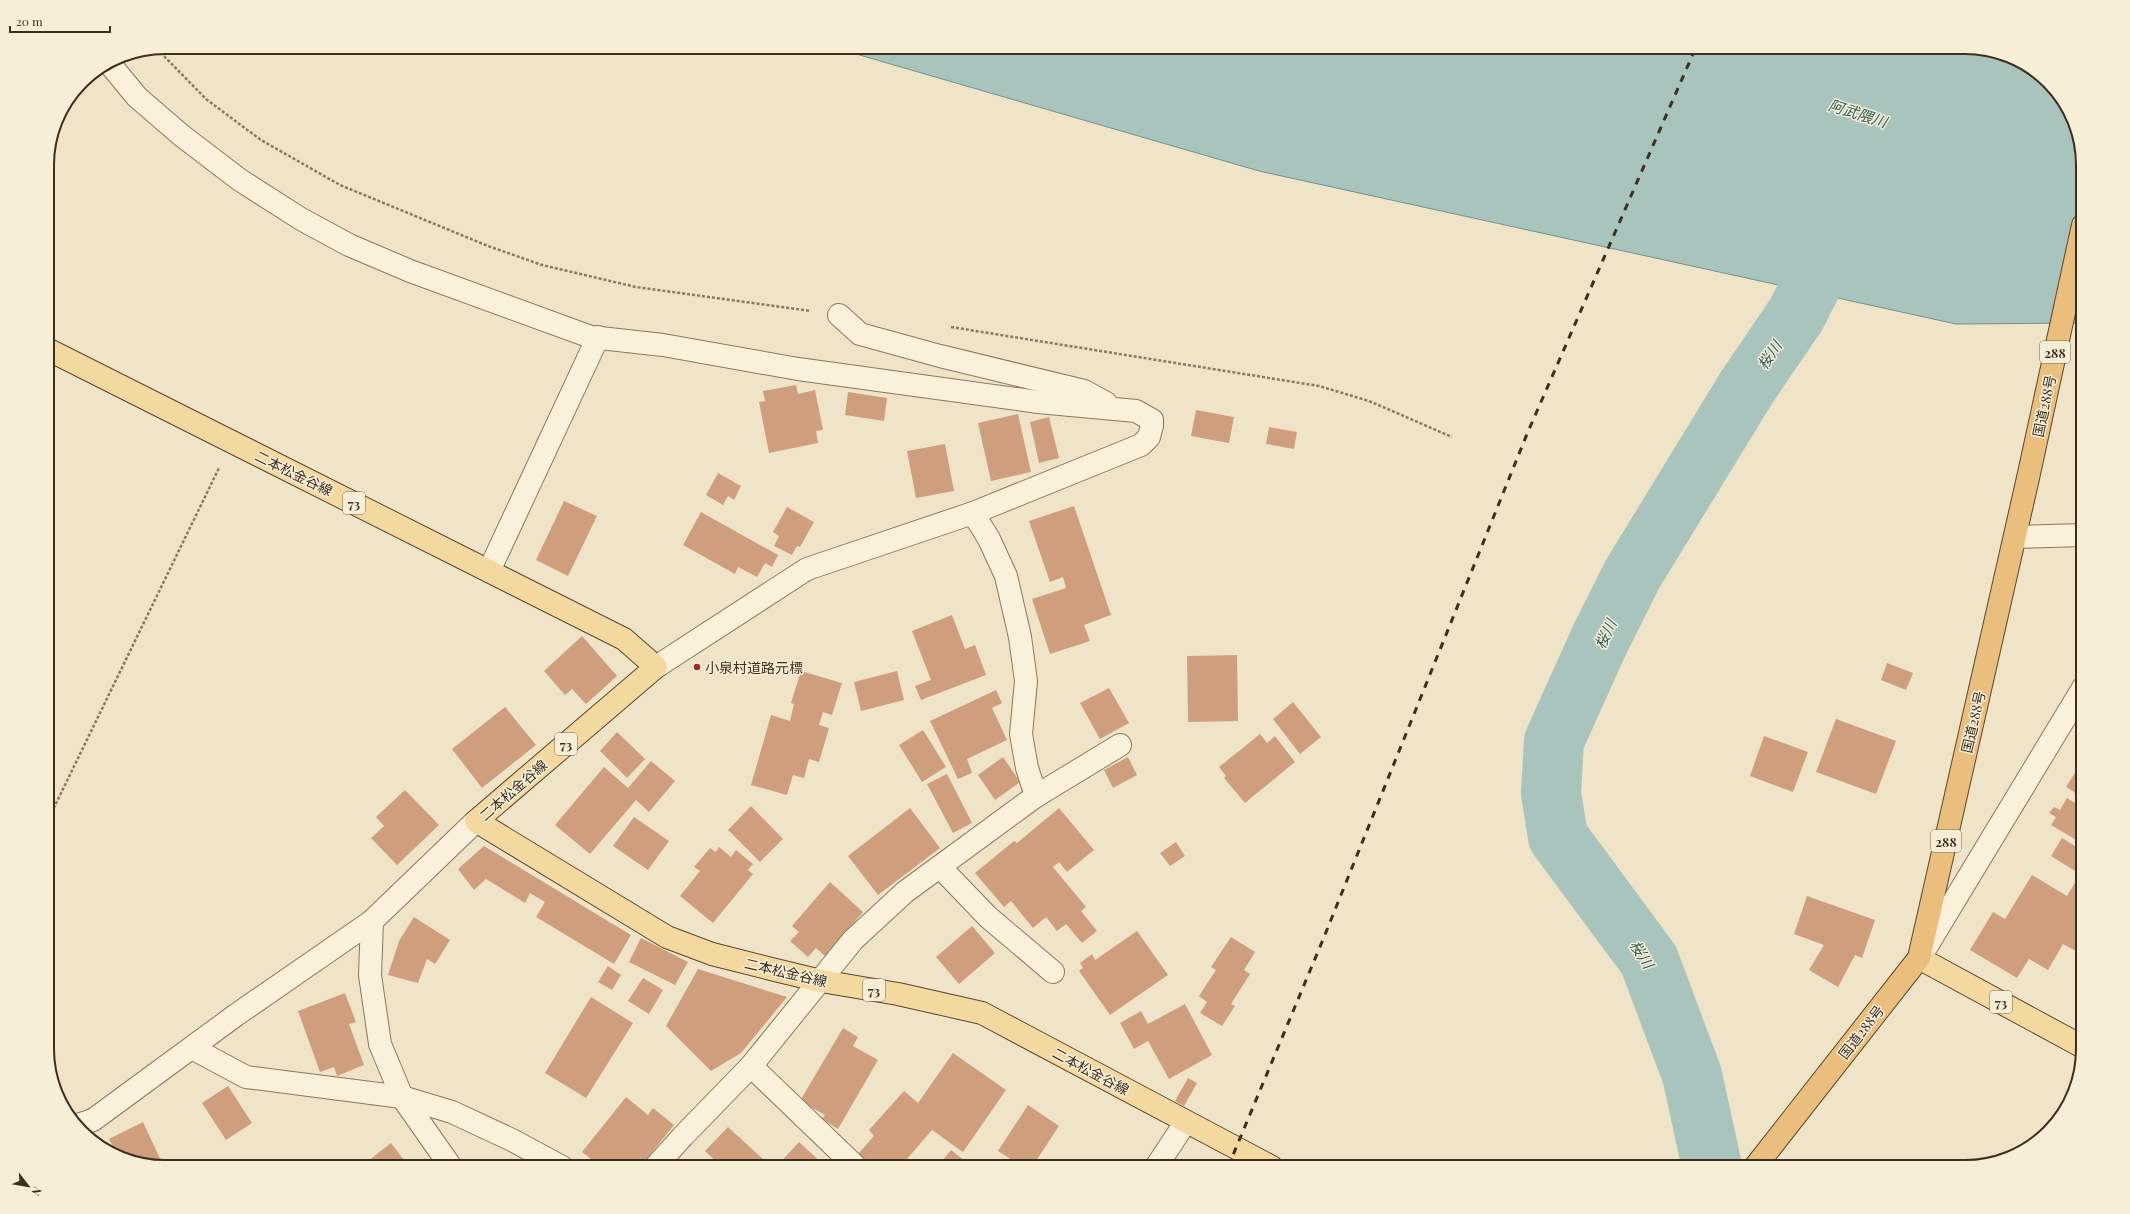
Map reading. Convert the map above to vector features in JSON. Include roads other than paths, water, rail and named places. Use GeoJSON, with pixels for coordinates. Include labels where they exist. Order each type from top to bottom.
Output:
{"type":"FeatureCollection","features":[{"type":"Feature","properties":{"kind":"highway","name":"国道288号"},"geometry":{"type":"LineString","coordinates":[[1761,1160],[1919,958],[2015,537],[2076,257]]}},
{"type":"Feature","properties":{"kind":"main road","name":"二本松金谷線"},"geometry":{"type":"LineString","coordinates":[[54,353],[624,639],[656,666],[476,821],[667,937],[712,954],[821,981],[898,994],[982,1013],[1185,1123],[1258,1160]]}},
{"type":"Feature","properties":{"kind":"main road","name":"73"},"geometry":{"type":"LineString","coordinates":[[1919,958],[2076,1043]]}},
{"type":"Feature","properties":{"kind":"street"},"geometry":{"type":"LineString","coordinates":[[112,67],[137,97],[181,136],[240,180],[301,219],[349,245],[410,271],[467,293],[486,297],[591,337],[663,345],[798,369],[1038,402],[1136,410],[1152,420],[1149,437],[1140,445],[973,513],[807,569],[656,666]]}},
{"type":"Feature","properties":{"kind":"street"},"geometry":{"type":"LineString","coordinates":[[839,315],[860,334],[940,356],[1084,391],[1116,408]]}},
{"type":"Feature","properties":{"kind":"street"},"geometry":{"type":"LineString","coordinates":[[489,571],[598,338]]}},
{"type":"Feature","properties":{"kind":"street"},"geometry":{"type":"LineString","coordinates":[[973,513],[989,539],[1006,576],[1020,637],[1026,681],[1021,734],[1027,768],[1036,796]]}},
{"type":"Feature","properties":{"kind":"street"},"geometry":{"type":"LineString","coordinates":[[2015,537],[2076,535]]}},
{"type":"Feature","properties":{"kind":"street"},"geometry":{"type":"LineString","coordinates":[[1919,958],[2076,700]]}},
{"type":"Feature","properties":{"kind":"street"},"geometry":{"type":"LineString","coordinates":[[661,1160],[751,1066],[853,940],[904,892],[1036,796],[1120,745]]}},
{"type":"Feature","properties":{"kind":"street"},"geometry":{"type":"LineString","coordinates":[[82,1124],[93,1120],[372,921],[476,821]]}},
{"type":"Feature","properties":{"kind":"street"},"geometry":{"type":"LineString","coordinates":[[940,866],[988,917],[1053,972]]}},
{"type":"Feature","properties":{"kind":"street"},"geometry":{"type":"LineString","coordinates":[[372,921],[370,975],[380,1044],[402,1097],[446,1160]]}},
{"type":"Feature","properties":{"kind":"street"},"geometry":{"type":"LineString","coordinates":[[192,1048],[246,1077],[402,1097],[452,1112],[512,1140],[549,1160]]}},
{"type":"Feature","properties":{"kind":"street"},"geometry":{"type":"LineString","coordinates":[[751,1066],[849,1160]]}},
{"type":"Feature","properties":{"kind":"street"},"geometry":{"type":"LineString","coordinates":[[1161,1160],[1185,1123]]}},
{"type":"Feature","properties":{"kind":"water","name":"阿武隈川"},"geometry":{"type":"Polygon","coordinates":[[[856,54],[1965,54],[1994,58],[2008,62],[2021,69],[2044,86],[2061,109],[2068,122],[2076,157],[2076,323],[1956,324],[1259,171],[856,54]]]}},
{"type":"Feature","properties":{"kind":"waterway","name":"桜川"},"geometry":{"type":"LineString","coordinates":[[1710,1160],[1692,1075],[1649,960],[1558,837],[1551,793],[1554,741],[1600,639],[1632,575],[1747,387],[1796,315],[1846,217]]}},
{"type":"Feature","properties":{"kind":"railway"},"geometry":{"type":"LineString","coordinates":[[1231,1160],[1322,942],[1527,434],[1693,54]]}},
{"type":"Feature","properties":{"kind":"place","name":"小泉村道路元標"},"geometry":{"type":"Point","coordinates":[697,667]}}]}
